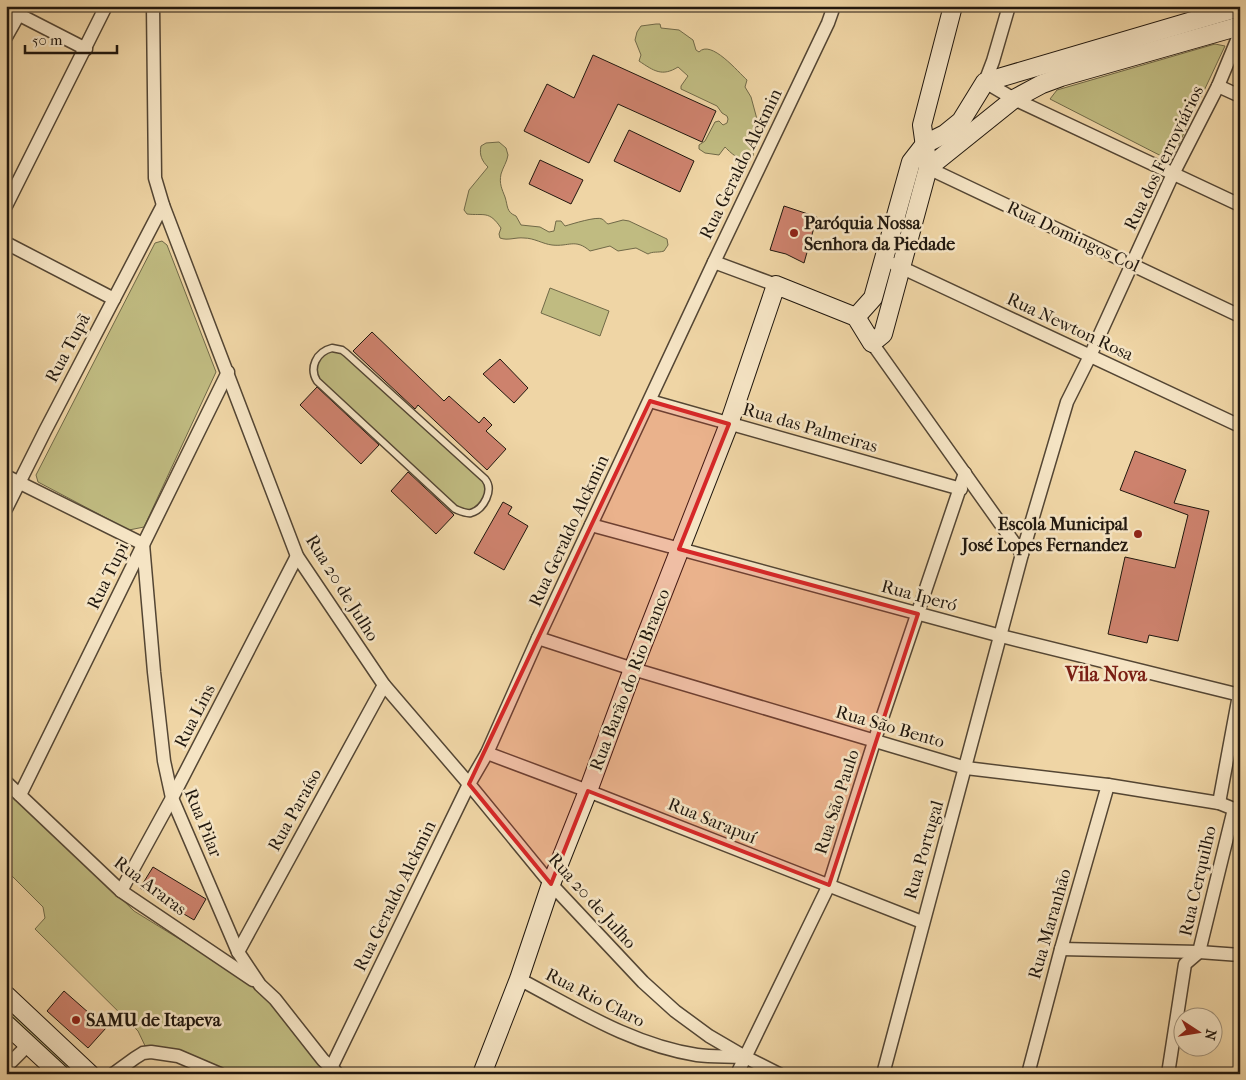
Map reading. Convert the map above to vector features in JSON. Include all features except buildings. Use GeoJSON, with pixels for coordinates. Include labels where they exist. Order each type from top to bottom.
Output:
{"type":"FeatureCollection","features":[{"type":"Feature","properties":{"kind":"street"},"geometry":{"type":"LineString","coordinates":[[6,206],[106,6]]}},
{"type":"Feature","properties":{"kind":"street","name":"Rua 20 de Julho"},"geometry":{"type":"LineString","coordinates":[[152,6],[155,178],[163,205],[297,556],[384,685],[551,884],[612,951],[668,1005],[709,1036],[779,1074]]}},
{"type":"Feature","properties":{"kind":"street","name":"Rua Geraldo Alckmin"},"geometry":{"type":"LineString","coordinates":[[334,1071],[469,784],[487,753],[538,638],[828,23],[834,6]]}},
{"type":"Feature","properties":{"kind":"street"},"geometry":{"type":"LineString","coordinates":[[872,344],[882,334],[928,168],[922,125],[953,6]]}},
{"type":"Feature","properties":{"kind":"street"},"geometry":{"type":"LineString","coordinates":[[856,317],[873,298],[911,162],[925,144],[945,134],[962,121],[985,82],[1009,6]]}},
{"type":"Feature","properties":{"kind":"street"},"geometry":{"type":"LineString","coordinates":[[985,82],[1240,7]]}},
{"type":"Feature","properties":{"kind":"street"},"geometry":{"type":"LineString","coordinates":[[6,8],[86,49]]}},
{"type":"Feature","properties":{"kind":"street"},"geometry":{"type":"LineString","coordinates":[[6,37],[19,14]]}},
{"type":"Feature","properties":{"kind":"street"},"geometry":{"type":"LineString","coordinates":[[928,168],[1014,98],[1042,84],[1240,26]]}},
{"type":"Feature","properties":{"kind":"street","name":"Rua dos Ferroviários"},"geometry":{"type":"LineString","coordinates":[[1001,636],[1022,554],[1068,402],[1173,174],[1218,86],[1240,33]]}},
{"type":"Feature","properties":{"kind":"street"},"geometry":{"type":"LineString","coordinates":[[985,82],[1014,98],[1240,205]]}},
{"type":"Feature","properties":{"kind":"street"},"geometry":{"type":"LineString","coordinates":[[1218,86],[1240,96]]}},
{"type":"Feature","properties":{"kind":"street","name":"Rua Domingos Col"},"geometry":{"type":"LineString","coordinates":[[928,168],[1240,316]]}},
{"type":"Feature","properties":{"kind":"street","name":"Rua Tupã"},"geometry":{"type":"LineString","coordinates":[[6,509],[163,205]]}},
{"type":"Feature","properties":{"kind":"street"},"geometry":{"type":"LineString","coordinates":[[6,243],[114,299]]}},
{"type":"Feature","properties":{"kind":"street","name":"Rua Newton Rosa"},"geometry":{"type":"LineString","coordinates":[[884,260],[1240,426]]}},
{"type":"Feature","properties":{"kind":"street"},"geometry":{"type":"LineString","coordinates":[[714,262],[856,317],[872,344],[1022,554]]}},
{"type":"Feature","properties":{"kind":"street","name":"Rua Barão do Rio Branco"},"geometry":{"type":"LineString","coordinates":[[482,1074],[519,979],[551,884],[679,549],[729,424],[776,285]]}},
{"type":"Feature","properties":{"kind":"street","name":"Rua Tupi"},"geometry":{"type":"LineString","coordinates":[[20,795],[228,372]]}},
{"type":"Feature","properties":{"kind":"street","name":"Rua das Palmeiras"},"geometry":{"type":"LineString","coordinates":[[650,401],[961,489]]}},
{"type":"Feature","properties":{"kind":"street","name":"Rua São Paulo"},"geometry":{"type":"LineString","coordinates":[[737,1074],[829,886],[874,742],[965,474]]}},
{"type":"Feature","properties":{"kind":"street"},"geometry":{"type":"LineString","coordinates":[[6,476],[143,544]]}},
{"type":"Feature","properties":{"kind":"street","name":"Rua Iperó"},"geometry":{"type":"LineString","coordinates":[[591,525],[1001,636],[1239,695]]}},
{"type":"Feature","properties":{"kind":"street","name":"Rua Pilar"},"geometry":{"type":"LineString","coordinates":[[143,544],[164,761],[172,798],[238,952],[260,985],[275,1000],[334,1071]]}},
{"type":"Feature","properties":{"kind":"street","name":"Rua Lins"},"geometry":{"type":"LineString","coordinates":[[121,891],[172,798],[297,556]]}},
{"type":"Feature","properties":{"kind":"street","name":"Rua Portugal"},"geometry":{"type":"LineString","coordinates":[[883,1074],[922,922],[1001,636]]}},
{"type":"Feature","properties":{"kind":"street","name":"Rua São Bento"},"geometry":{"type":"LineString","coordinates":[[538,638],[633,669],[966,768],[1108,785],[1219,803],[1237,809]]}},
{"type":"Feature","properties":{"kind":"street","name":"Rua Paraíso"},"geometry":{"type":"LineString","coordinates":[[238,952],[384,685]]}},
{"type":"Feature","properties":{"kind":"street"},"geometry":{"type":"LineString","coordinates":[[1219,803],[1239,695]]}},
{"type":"Feature","properties":{"kind":"street","name":"Rua Sarapuí"},"geometry":{"type":"LineString","coordinates":[[487,753],[922,922]]}},
{"type":"Feature","properties":{"kind":"street","name":"Rua Araras"},"geometry":{"type":"LineString","coordinates":[[6,782],[121,891],[260,985]]}},
{"type":"Feature","properties":{"kind":"street","name":"Rua Maranhão"},"geometry":{"type":"LineString","coordinates":[[1028,1074],[1061,949],[1108,785]]}},
{"type":"Feature","properties":{"kind":"street","name":"Rua Cerquilho"},"geometry":{"type":"LineString","coordinates":[[1168,1074],[1184,964],[1199,952],[1237,809]]}},
{"type":"Feature","properties":{"kind":"street"},"geometry":{"type":"LineString","coordinates":[[1061,949],[1199,952],[1240,955]]}},
{"type":"Feature","properties":{"kind":"street","name":"Rua Rio Claro"},"geometry":{"type":"LineString","coordinates":[[519,979],[609,1028],[649,1044],[697,1055],[745,1057]]}},
{"type":"Feature","properties":{"kind":"street"},"geometry":{"type":"LineString","coordinates":[[6,995],[85,1072]]}},
{"type":"Feature","properties":{"kind":"street"},"geometry":{"type":"LineString","coordinates":[[6,1024],[60,1074]]}},
{"type":"Feature","properties":{"kind":"street"},"geometry":{"type":"LineString","coordinates":[[6,1067],[28,1044]]}},
{"type":"Feature","properties":{"kind":"street"},"geometry":{"type":"LineString","coordinates":[[113,1074],[134,1058],[143,1053],[151,1052],[178,1056],[220,1074]]}},
{"type":"Feature","properties":{"kind":"lane"},"geometry":{"type":"LineString","coordinates":[[326,350],[342,350],[351,358],[489,484],[489,492],[485,501],[477,510],[465,513],[455,509],[317,381],[313,368],[315,361],[322,352],[326,350]]}},
{"type":"Feature","properties":{"kind":"highlighted area"},"geometry":{"type":"Polygon","coordinates":[[[650,401],[729,424],[679,549],[918,614],[829,885],[588,791],[551,884],[469,784],[650,401]]]}},
{"type":"Feature","properties":{"kind":"shaded area"},"geometry":{"type":"Polygon","coordinates":[[[660,24],[661,28],[679,30],[693,40],[696,50],[699,52],[704,49],[717,53],[747,80],[745,87],[751,97],[761,134],[753,156],[745,159],[741,158],[725,147],[719,155],[705,153],[699,149],[699,145],[705,141],[715,122],[719,121],[723,125],[727,123],[727,116],[717,106],[681,89],[688,76],[678,67],[667,72],[658,72],[639,61],[641,55],[635,40],[637,32],[641,26],[660,24]]]}},
{"type":"Feature","properties":{"kind":"shaded area"},"geometry":{"type":"Polygon","coordinates":[[[1215,44],[1225,46],[1171,161],[1050,99],[1057,90],[1215,44]]]}},
{"type":"Feature","properties":{"kind":"shaded area"},"geometry":{"type":"Polygon","coordinates":[[[499,142],[506,148],[508,155],[501,174],[501,186],[509,211],[516,216],[521,225],[540,227],[549,232],[554,231],[556,221],[561,221],[565,226],[599,218],[608,224],[623,220],[667,239],[668,245],[664,251],[648,254],[636,248],[618,251],[610,246],[590,251],[576,244],[552,245],[528,238],[500,238],[501,228],[493,218],[486,215],[467,214],[464,210],[469,190],[488,167],[480,152],[481,146],[486,143],[499,142]]]}},
{"type":"Feature","properties":{"kind":"shaded area"},"geometry":{"type":"Polygon","coordinates":[[[162,241],[167,245],[216,372],[144,527],[129,530],[38,482],[36,475],[155,243],[162,241]]]}},
{"type":"Feature","properties":{"kind":"shaded area"},"geometry":{"type":"Polygon","coordinates":[[[550,288],[609,311],[600,336],[541,313],[550,288]]]}},
{"type":"Feature","properties":{"kind":"shaded area"},"geometry":{"type":"Polygon","coordinates":[[[326,351],[341,351],[487,484],[484,501],[470,512],[455,508],[325,386],[315,375],[317,362],[326,351]]]}},
{"type":"Feature","properties":{"kind":"shaded area"},"geometry":{"type":"Polygon","coordinates":[[[6,789],[134,911],[257,987],[329,1074],[226,1074],[175,1053],[147,1050],[138,1031],[35,929],[45,918],[43,907],[6,870],[6,789]]]}},
{"type":"Feature","properties":{"kind":"shaded area"},"geometry":{"type":"Polygon","coordinates":[[[6,1005],[73,1069],[70,1074],[6,1015],[6,1005]]]}},
{"type":"Feature","properties":{"kind":"place","name":"Paróquia Nossa Senhora da Piedade"},"geometry":{"type":"Point","coordinates":[794,233]}},
{"type":"Feature","properties":{"kind":"place","name":"Escola Municipal José Lopes Fernandez"},"geometry":{"type":"Point","coordinates":[1138,534]}},
{"type":"Feature","properties":{"kind":"place","name":"SAMU de Itapeva"},"geometry":{"type":"Point","coordinates":[76,1020]}},
{"type":"Feature","properties":{"kind":"district","name":"Vila Nova"},"geometry":{"type":"Point","coordinates":[1106,674]}}]}
